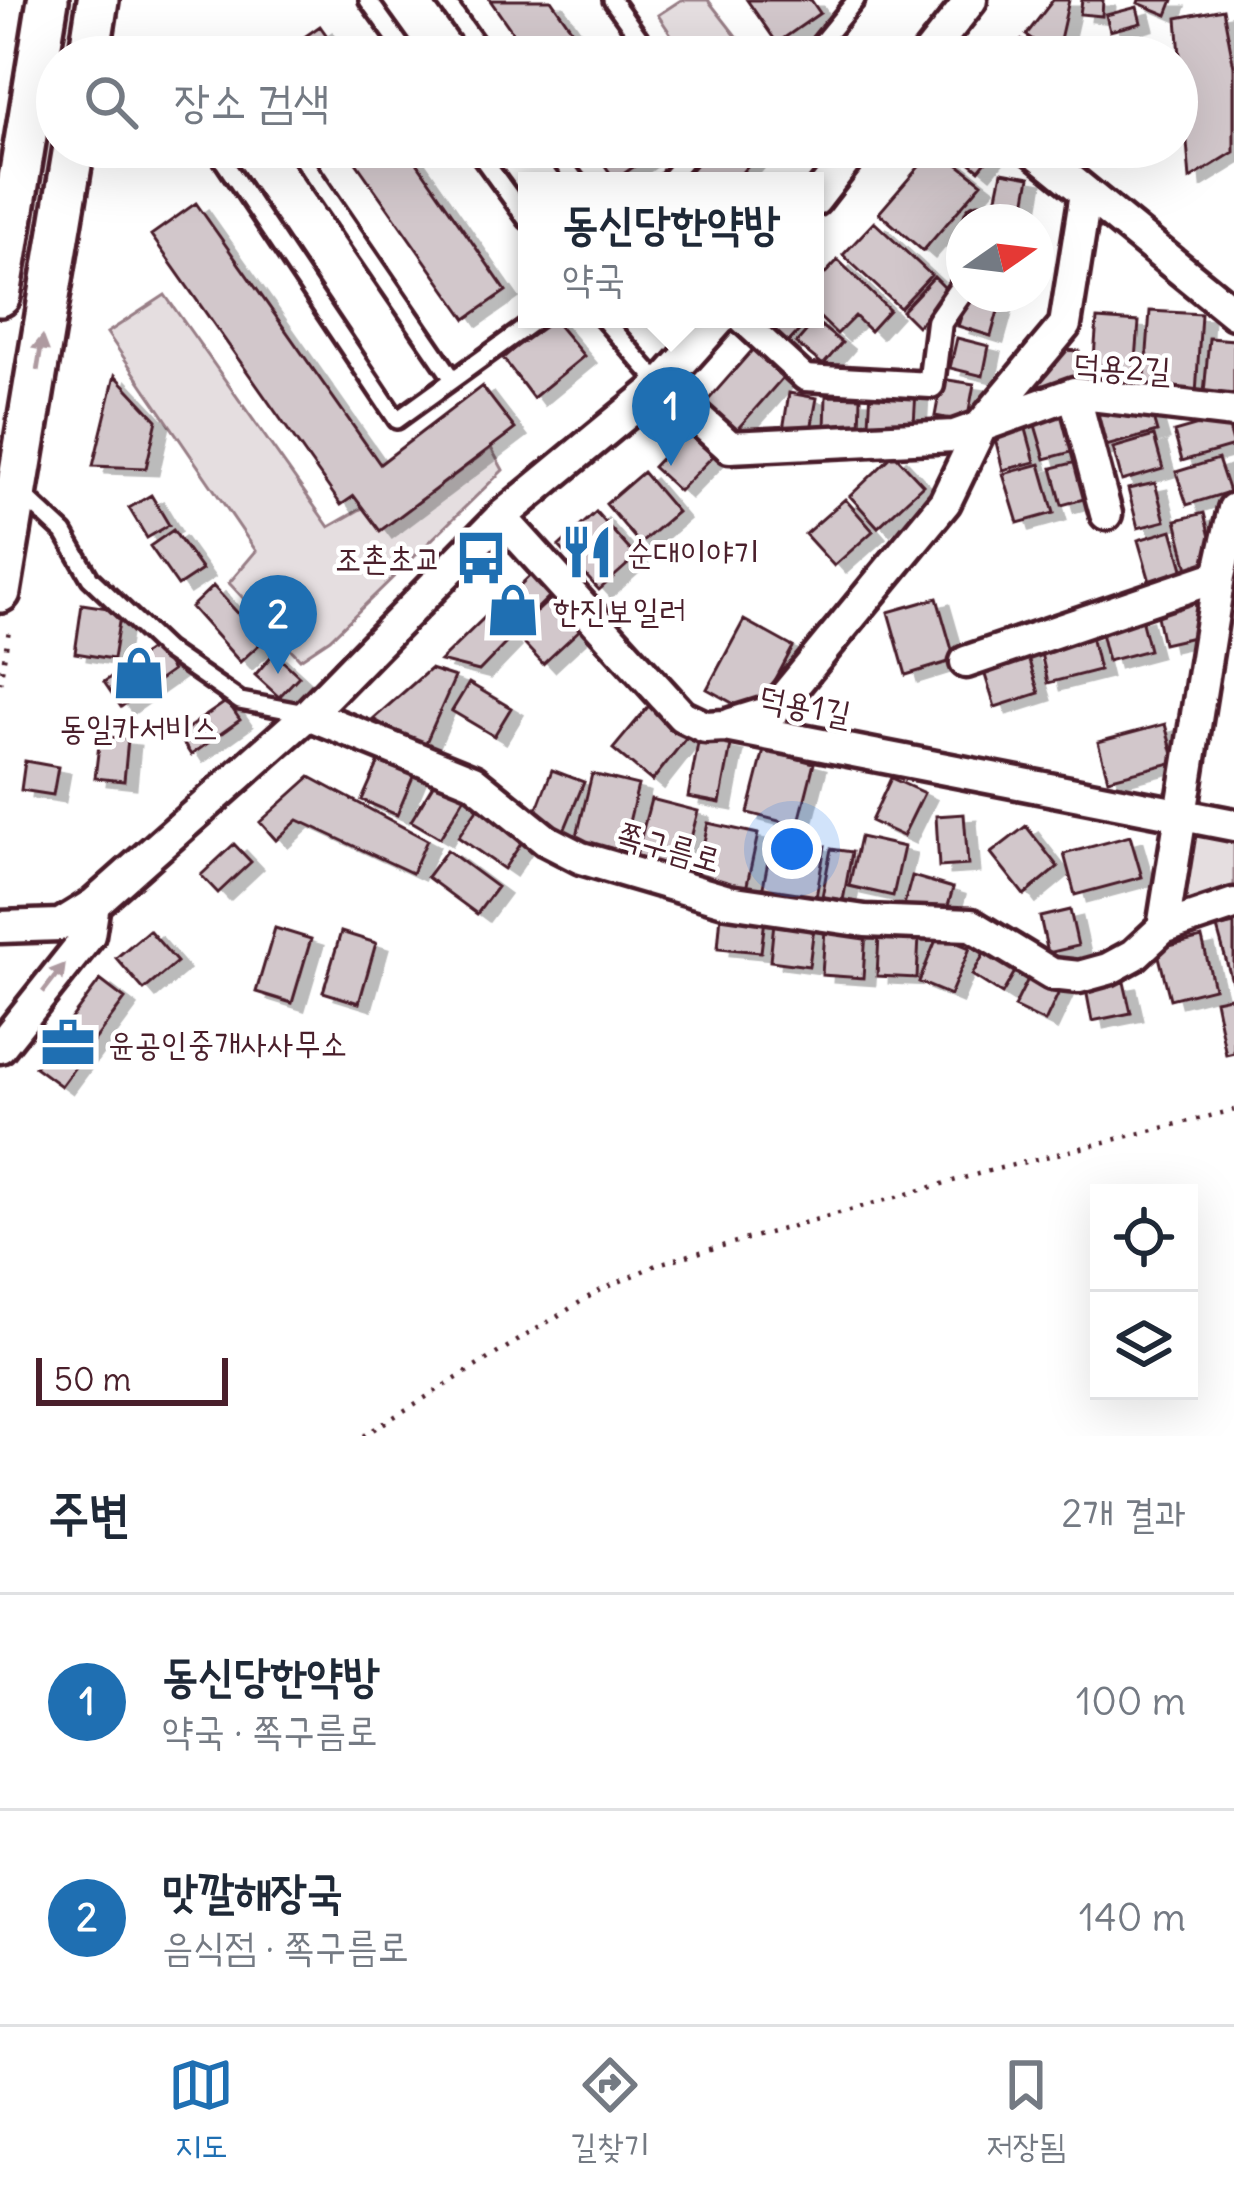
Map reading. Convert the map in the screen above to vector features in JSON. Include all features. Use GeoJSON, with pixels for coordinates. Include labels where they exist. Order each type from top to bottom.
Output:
{"type":"FeatureCollection","features":[{"type":"Feature","properties":{"kind":"street"},"geometry":{"type":"LineString","coordinates":[[92,36],[98,0]]}},
{"type":"Feature","properties":{"kind":"street"},"geometry":{"type":"LineString","coordinates":[[943,36],[971,0]]}},
{"type":"Feature","properties":{"kind":"street"},"geometry":{"type":"LineString","coordinates":[[0,296],[37,10]]}},
{"type":"Feature","properties":{"kind":"street"},"geometry":{"type":"LineString","coordinates":[[0,592],[71,168]]}},
{"type":"Feature","properties":{"kind":"street"},"geometry":{"type":"LineString","coordinates":[[1056,168],[1234,314]]}},
{"type":"Feature","properties":{"kind":"street","name":"덕용2길"},"geometry":{"type":"LineString","coordinates":[[983,423],[1065,325],[1086,193]]}},
{"type":"Feature","properties":{"kind":"street"},"geometry":{"type":"LineString","coordinates":[[751,328],[805,377],[931,385],[939,322],[946,312]]}},
{"type":"Feature","properties":{"kind":"street"},"geometry":{"type":"LineString","coordinates":[[0,927],[60,925],[94,904],[308,714],[501,517],[661,385],[712,328]]}},
{"type":"Feature","properties":{"kind":"street"},"geometry":{"type":"LineString","coordinates":[[661,385],[730,447],[954,436],[983,423]]}},
{"type":"Feature","properties":{"kind":"street"},"geometry":{"type":"LineString","coordinates":[[1073,393],[1106,514]]}},
{"type":"Feature","properties":{"kind":"street","name":"덕용2길"},"geometry":{"type":"LineString","coordinates":[[983,423],[1073,393],[1234,412]]}},
{"type":"Feature","properties":{"kind":"street"},"geometry":{"type":"LineString","coordinates":[[725,726],[773,711],[945,502],[983,423]]}},
{"type":"Feature","properties":{"kind":"street"},"geometry":{"type":"LineString","coordinates":[[1234,509],[1163,928],[1234,904]]}},
{"type":"Feature","properties":{"kind":"street","name":"덕용1길"},"geometry":{"type":"LineString","coordinates":[[501,517],[682,716],[705,727],[725,726],[1234,825]]}},
{"type":"Feature","properties":{"kind":"street"},"geometry":{"type":"LineString","coordinates":[[966,662],[1220,576]]}},
{"type":"Feature","properties":{"kind":"street","name":"쪽구름로"},"geometry":{"type":"LineString","coordinates":[[308,714],[473,781],[546,839],[581,858],[728,901],[866,921],[971,925],[1052,974],[1078,977],[1108,970],[1134,955],[1163,928]]}},
{"type":"Feature","properties":{"kind":"street"},"geometry":{"type":"LineString","coordinates":[[0,1047],[88,935],[94,904]]}},
{"type":"Feature","properties":{"kind":"lane"},"geometry":{"type":"LineString","coordinates":[[368,0],[395,36]]}},
{"type":"Feature","properties":{"kind":"lane"},"geometry":{"type":"LineString","coordinates":[[445,0],[471,36]]}},
{"type":"Feature","properties":{"kind":"lane"},"geometry":{"type":"LineString","coordinates":[[612,0],[638,36]]}},
{"type":"Feature","properties":{"kind":"lane"},"geometry":{"type":"LineString","coordinates":[[826,36],[856,0]]}},
{"type":"Feature","properties":{"kind":"lane"},"geometry":{"type":"LineString","coordinates":[[228,168],[397,419],[525,328]]}},
{"type":"Feature","properties":{"kind":"lane"},"geometry":{"type":"LineString","coordinates":[[308,168],[453,380]]}},
{"type":"Feature","properties":{"kind":"lane"},"geometry":{"type":"LineString","coordinates":[[489,168],[518,208]]}},
{"type":"Feature","properties":{"kind":"lane"},"geometry":{"type":"LineString","coordinates":[[611,328],[661,385]]}},
{"type":"Feature","properties":{"kind":"lane","name":"쪽구름로"},"geometry":{"type":"LineString","coordinates":[[18,490],[64,533],[90,578],[166,650],[240,701],[308,714]]}},
{"type":"Feature","properties":{"kind":"path"},"geometry":{"type":"LineString","coordinates":[[363,1436],[595,1293],[658,1264],[985,1172],[1234,1110]]}},
{"type":"Feature","properties":{"kind":"shaded area"},"geometry":{"type":"Polygon","coordinates":[[[681,0],[708,0],[736,36],[672,36],[658,15],[681,0]]]}},
{"type":"Feature","properties":{"kind":"shaded area"},"geometry":{"type":"Polygon","coordinates":[[[165,295],[329,527],[373,502],[389,524],[491,448],[503,470],[330,639],[300,659],[229,583],[256,551],[107,333],[165,295]]]}},
{"type":"Feature","properties":{"kind":"shaded area"},"geometry":{"type":"Polygon","coordinates":[[[1179,803],[1234,814],[1234,900],[1161,923],[1179,803]]]}},
{"type":"Feature","properties":{"kind":"building"},"geometry":{"type":"Polygon","coordinates":[[[490,0],[551,0],[576,36],[515,36],[490,0]]]}},
{"type":"Feature","properties":{"kind":"building"},"geometry":{"type":"Polygon","coordinates":[[[747,0],[811,0],[820,13],[787,36],[772,36],[747,0]]]}},
{"type":"Feature","properties":{"kind":"building"},"geometry":{"type":"Polygon","coordinates":[[[1053,0],[1069,0],[1061,36],[1026,35],[1053,0]]]}},
{"type":"Feature","properties":{"kind":"building"},"geometry":{"type":"Polygon","coordinates":[[[1082,0],[1103,0],[1102,16],[1080,14],[1082,0]]]}},
{"type":"Feature","properties":{"kind":"building"},"geometry":{"type":"Polygon","coordinates":[[[1139,0],[1173,0],[1167,15],[1139,0]]]}},
{"type":"Feature","properties":{"kind":"building"},"geometry":{"type":"Polygon","coordinates":[[[1137,7],[1141,23],[1110,31],[1106,15],[1137,7]]]}},
{"type":"Feature","properties":{"kind":"building"},"geometry":{"type":"Polygon","coordinates":[[[1223,9],[1234,67],[1234,152],[1190,179],[1189,168],[1198,168],[1198,36],[1178,36],[1177,18],[1223,9]]]}},
{"type":"Feature","properties":{"kind":"building"},"geometry":{"type":"Polygon","coordinates":[[[320,26],[327,36],[306,36],[320,26]]]}},
{"type":"Feature","properties":{"kind":"building"},"geometry":{"type":"Polygon","coordinates":[[[360,168],[421,168],[506,291],[466,319],[360,168]]]}},
{"type":"Feature","properties":{"kind":"building"},"geometry":{"type":"Polygon","coordinates":[[[693,168],[746,168],[742,172],[689,172],[693,168]]]}},
{"type":"Feature","properties":{"kind":"building"},"geometry":{"type":"Polygon","coordinates":[[[918,168],[963,168],[982,183],[964,204],[946,204],[946,224],[923,251],[879,213],[918,168]]]}},
{"type":"Feature","properties":{"kind":"building"},"geometry":{"type":"Polygon","coordinates":[[[1002,172],[1030,177],[1025,204],[995,204],[1002,172]]]}},
{"type":"Feature","properties":{"kind":"building"},"geometry":{"type":"Polygon","coordinates":[[[196,203],[380,464],[482,386],[515,429],[380,531],[354,496],[341,505],[151,235],[196,203]]]}},
{"type":"Feature","properties":{"kind":"building"},"geometry":{"type":"Polygon","coordinates":[[[874,222],[931,275],[900,308],[843,255],[874,222]]]}},
{"type":"Feature","properties":{"kind":"building"},"geometry":{"type":"Polygon","coordinates":[[[838,260],[889,310],[870,331],[855,316],[837,334],[824,322],[824,275],[838,260]]]}},
{"type":"Feature","properties":{"kind":"building"},"geometry":{"type":"Polygon","coordinates":[[[934,277],[946,289],[946,297],[917,326],[902,311],[934,277]]]}},
{"type":"Feature","properties":{"kind":"building"},"geometry":{"type":"Polygon","coordinates":[[[1150,311],[1201,314],[1196,395],[1144,392],[1150,311]]]}},
{"type":"Feature","properties":{"kind":"building"},"geometry":{"type":"Polygon","coordinates":[[[963,312],[998,312],[991,336],[958,326],[963,312]]]}},
{"type":"Feature","properties":{"kind":"building"},"geometry":{"type":"Polygon","coordinates":[[[1097,319],[1139,322],[1134,386],[1092,383],[1097,319]]]}},
{"type":"Feature","properties":{"kind":"building"},"geometry":{"type":"Polygon","coordinates":[[[538,328],[561,328],[584,356],[533,398],[503,358],[538,328]]]}},
{"type":"Feature","properties":{"kind":"building"},"geometry":{"type":"Polygon","coordinates":[[[773,328],[802,328],[784,347],[769,332],[773,328]]]}},
{"type":"Feature","properties":{"kind":"building"},"geometry":{"type":"Polygon","coordinates":[[[809,328],[824,328],[842,343],[823,365],[796,343],[809,328]]]}},
{"type":"Feature","properties":{"kind":"building"},"geometry":{"type":"Polygon","coordinates":[[[957,338],[989,346],[983,376],[950,368],[957,338]]]}},
{"type":"Feature","properties":{"kind":"building"},"geometry":{"type":"Polygon","coordinates":[[[1209,338],[1234,340],[1234,395],[1204,393],[1209,338]]]}},
{"type":"Feature","properties":{"kind":"building"},"geometry":{"type":"Polygon","coordinates":[[[755,347],[786,374],[734,433],[703,406],[755,347]]]}},
{"type":"Feature","properties":{"kind":"building"},"geometry":{"type":"Polygon","coordinates":[[[1064,350],[1079,351],[1078,385],[1020,402],[1016,390],[1064,350]]]}},
{"type":"Feature","properties":{"kind":"building"},"geometry":{"type":"Polygon","coordinates":[[[115,375],[157,420],[146,468],[93,466],[115,375]]]}},
{"type":"Feature","properties":{"kind":"building"},"geometry":{"type":"Polygon","coordinates":[[[942,379],[974,384],[967,422],[935,416],[942,379]]]}},
{"type":"Feature","properties":{"kind":"building"},"geometry":{"type":"Polygon","coordinates":[[[871,389],[916,391],[914,424],[869,423],[871,389]]]}},
{"type":"Feature","properties":{"kind":"building"},"geometry":{"type":"Polygon","coordinates":[[[789,393],[817,398],[810,435],[783,430],[789,393]]]}},
{"type":"Feature","properties":{"kind":"building"},"geometry":{"type":"Polygon","coordinates":[[[826,396],[861,397],[860,431],[825,430],[826,396]]]}},
{"type":"Feature","properties":{"kind":"building"},"geometry":{"type":"Polygon","coordinates":[[[1066,405],[1079,450],[1045,459],[1032,415],[1066,405]]]}},
{"type":"Feature","properties":{"kind":"building"},"geometry":{"type":"Polygon","coordinates":[[[1118,407],[1151,411],[1157,432],[1099,448],[1089,414],[1118,407]]]}},
{"type":"Feature","properties":{"kind":"building"},"geometry":{"type":"Polygon","coordinates":[[[1226,417],[1234,446],[1182,461],[1174,432],[1226,417]]]}},
{"type":"Feature","properties":{"kind":"building"},"geometry":{"type":"Polygon","coordinates":[[[1023,418],[1035,462],[1003,470],[992,426],[1023,418]]]}},
{"type":"Feature","properties":{"kind":"building"},"geometry":{"type":"Polygon","coordinates":[[[687,431],[713,456],[679,491],[653,467],[687,431]]]}},
{"type":"Feature","properties":{"kind":"building"},"geometry":{"type":"Polygon","coordinates":[[[1154,436],[1163,469],[1122,481],[1113,448],[1154,436]]]}},
{"type":"Feature","properties":{"kind":"building"},"geometry":{"type":"Polygon","coordinates":[[[894,454],[923,485],[878,527],[850,496],[894,454]]]}},
{"type":"Feature","properties":{"kind":"building"},"geometry":{"type":"Polygon","coordinates":[[[1218,459],[1229,492],[1187,505],[1176,472],[1218,459]]]}},
{"type":"Feature","properties":{"kind":"building"},"geometry":{"type":"Polygon","coordinates":[[[1085,460],[1095,496],[1062,505],[1052,468],[1085,460]]]}},
{"type":"Feature","properties":{"kind":"building"},"geometry":{"type":"Polygon","coordinates":[[[1040,464],[1054,513],[1018,523],[1003,474],[1040,464]]]}},
{"type":"Feature","properties":{"kind":"building"},"geometry":{"type":"Polygon","coordinates":[[[643,472],[677,512],[640,544],[606,504],[643,472]]]}},
{"type":"Feature","properties":{"kind":"building"},"geometry":{"type":"Polygon","coordinates":[[[1155,483],[1165,521],[1138,528],[1128,489],[1155,483]]]}},
{"type":"Feature","properties":{"kind":"building"},"geometry":{"type":"Polygon","coordinates":[[[151,495],[169,525],[147,538],[129,508],[151,495]]]}},
{"type":"Feature","properties":{"kind":"building"},"geometry":{"type":"Polygon","coordinates":[[[845,499],[873,531],[834,566],[805,534],[845,499]]]}},
{"type":"Feature","properties":{"kind":"building"},"geometry":{"type":"Polygon","coordinates":[[[596,512],[636,557],[599,590],[559,546],[596,512]]]}},
{"type":"Feature","properties":{"kind":"building"},"geometry":{"type":"Polygon","coordinates":[[[1204,513],[1217,566],[1189,573],[1176,520],[1204,513]]]}},
{"type":"Feature","properties":{"kind":"building"},"geometry":{"type":"Polygon","coordinates":[[[173,530],[202,570],[178,586],[150,546],[173,530]]]}},
{"type":"Feature","properties":{"kind":"building"},"geometry":{"type":"Polygon","coordinates":[[[1172,530],[1185,576],[1151,585],[1138,540],[1172,530]]]}},
{"type":"Feature","properties":{"kind":"building"},"geometry":{"type":"Polygon","coordinates":[[[536,570],[556,590],[513,632],[493,611],[536,570]]]}},
{"type":"Feature","properties":{"kind":"building"},"geometry":{"type":"Polygon","coordinates":[[[213,586],[263,641],[240,662],[191,607],[213,586]]]}},
{"type":"Feature","properties":{"kind":"building"},"geometry":{"type":"Polygon","coordinates":[[[557,593],[586,624],[543,664],[514,633],[557,593]]]}},
{"type":"Feature","properties":{"kind":"building"},"geometry":{"type":"Polygon","coordinates":[[[1193,593],[1202,635],[1163,644],[1154,602],[1193,593]]]}},
{"type":"Feature","properties":{"kind":"building"},"geometry":{"type":"Polygon","coordinates":[[[937,598],[955,660],[906,675],[888,612],[937,598]]]}},
{"type":"Feature","properties":{"kind":"building"},"geometry":{"type":"Polygon","coordinates":[[[82,604],[121,610],[113,659],[75,653],[82,604]]]}},
{"type":"Feature","properties":{"kind":"building"},"geometry":{"type":"Polygon","coordinates":[[[1140,615],[1149,650],[1108,661],[1099,625],[1140,615]]]}},
{"type":"Feature","properties":{"kind":"building"},"geometry":{"type":"Polygon","coordinates":[[[486,616],[509,640],[479,671],[440,661],[486,616]]]}},
{"type":"Feature","properties":{"kind":"building"},"geometry":{"type":"Polygon","coordinates":[[[744,620],[793,647],[756,716],[707,689],[744,620]]]}},
{"type":"Feature","properties":{"kind":"building"},"geometry":{"type":"Polygon","coordinates":[[[1090,632],[1099,670],[1048,683],[1039,645],[1090,632]]]}},
{"type":"Feature","properties":{"kind":"building"},"geometry":{"type":"Polygon","coordinates":[[[155,646],[172,671],[121,707],[104,682],[155,646]]]}},
{"type":"Feature","properties":{"kind":"building"},"geometry":{"type":"Polygon","coordinates":[[[1025,648],[1039,693],[995,707],[981,662],[1025,648]]]}},
{"type":"Feature","properties":{"kind":"building"},"geometry":{"type":"Polygon","coordinates":[[[274,653],[299,676],[279,697],[255,675],[274,653]]]}},
{"type":"Feature","properties":{"kind":"building"},"geometry":{"type":"Polygon","coordinates":[[[430,669],[455,677],[424,747],[373,719],[430,669]]]}},
{"type":"Feature","properties":{"kind":"building"},"geometry":{"type":"Polygon","coordinates":[[[469,683],[511,708],[494,736],[452,711],[469,683]]]}},
{"type":"Feature","properties":{"kind":"building"},"geometry":{"type":"Polygon","coordinates":[[[227,701],[240,720],[191,755],[178,735],[227,701]]]}},
{"type":"Feature","properties":{"kind":"building"},"geometry":{"type":"Polygon","coordinates":[[[652,702],[690,733],[652,781],[613,749],[652,702]]]}},
{"type":"Feature","properties":{"kind":"building"},"geometry":{"type":"Polygon","coordinates":[[[1165,724],[1175,762],[1108,779],[1098,742],[1165,724]]]}},
{"type":"Feature","properties":{"kind":"building"},"geometry":{"type":"Polygon","coordinates":[[[100,736],[128,739],[124,781],[95,778],[100,736]]]}},
{"type":"Feature","properties":{"kind":"building"},"geometry":{"type":"Polygon","coordinates":[[[699,738],[731,745],[720,803],[688,797],[699,738]]]}},
{"type":"Feature","properties":{"kind":"building"},"geometry":{"type":"Polygon","coordinates":[[[764,750],[814,763],[798,826],[748,813],[764,750]]]}},
{"type":"Feature","properties":{"kind":"building"},"geometry":{"type":"Polygon","coordinates":[[[381,757],[415,772],[397,815],[362,800],[381,757]]]}},
{"type":"Feature","properties":{"kind":"building"},"geometry":{"type":"Polygon","coordinates":[[[25,761],[58,767],[53,795],[21,790],[25,761]]]}},
{"type":"Feature","properties":{"kind":"building"},"geometry":{"type":"Polygon","coordinates":[[[552,770],[584,782],[564,831],[533,819],[552,770]]]}},
{"type":"Feature","properties":{"kind":"building"},"geometry":{"type":"Polygon","coordinates":[[[592,774],[638,785],[622,851],[576,840],[592,774]]]}},
{"type":"Feature","properties":{"kind":"building"},"geometry":{"type":"Polygon","coordinates":[[[310,777],[427,840],[412,873],[298,820],[276,840],[260,822],[310,777]]]}},
{"type":"Feature","properties":{"kind":"building"},"geometry":{"type":"Polygon","coordinates":[[[437,778],[466,795],[440,838],[411,821],[437,778]]]}},
{"type":"Feature","properties":{"kind":"building"},"geometry":{"type":"Polygon","coordinates":[[[891,778],[924,793],[903,836],[871,821],[891,778]]]}},
{"type":"Feature","properties":{"kind":"building"},"geometry":{"type":"Polygon","coordinates":[[[651,799],[698,811],[682,873],[635,860],[651,799]]]}},
{"type":"Feature","properties":{"kind":"building"},"geometry":{"type":"Polygon","coordinates":[[[482,802],[528,833],[504,869],[458,837],[482,802]]]}},
{"type":"Feature","properties":{"kind":"building"},"geometry":{"type":"Polygon","coordinates":[[[964,814],[968,865],[939,867],[936,816],[964,814]]]}},
{"type":"Feature","properties":{"kind":"building"},"geometry":{"type":"Polygon","coordinates":[[[708,823],[758,834],[746,889],[696,879],[708,823]]]}},
{"type":"Feature","properties":{"kind":"building"},"geometry":{"type":"Polygon","coordinates":[[[1026,826],[1058,867],[1024,895],[991,853],[1026,826]]]}},
{"type":"Feature","properties":{"kind":"building"},"geometry":{"type":"Polygon","coordinates":[[[773,836],[825,846],[815,903],[762,892],[773,836]]]}},
{"type":"Feature","properties":{"kind":"building"},"geometry":{"type":"Polygon","coordinates":[[[1130,836],[1142,877],[1075,895],[1064,854],[1130,836]]]}},
{"type":"Feature","properties":{"kind":"building"},"geometry":{"type":"Polygon","coordinates":[[[860,837],[904,847],[893,896],[849,886],[860,837]]]}},
{"type":"Feature","properties":{"kind":"building"},"geometry":{"type":"Polygon","coordinates":[[[234,844],[251,862],[218,893],[201,875],[234,844]]]}},
{"type":"Feature","properties":{"kind":"building"},"geometry":{"type":"Polygon","coordinates":[[[831,849],[852,852],[842,906],[821,902],[831,849]]]}},
{"type":"Feature","properties":{"kind":"building"},"geometry":{"type":"Polygon","coordinates":[[[447,850],[497,887],[477,914],[427,877],[447,850]]]}},
{"type":"Feature","properties":{"kind":"building"},"geometry":{"type":"Polygon","coordinates":[[[912,876],[953,888],[945,917],[904,905],[912,876]]]}},
{"type":"Feature","properties":{"kind":"building"},"geometry":{"type":"Polygon","coordinates":[[[1070,910],[1078,946],[1048,953],[1040,917],[1070,910]]]}},
{"type":"Feature","properties":{"kind":"building"},"geometry":{"type":"Polygon","coordinates":[[[721,914],[765,919],[761,952],[718,948],[721,914]]]}},
{"type":"Feature","properties":{"kind":"building"},"geometry":{"type":"Polygon","coordinates":[[[774,922],[814,927],[809,966],[770,961],[774,922]]]}},
{"type":"Feature","properties":{"kind":"building"},"geometry":{"type":"Polygon","coordinates":[[[1234,924],[1234,985],[1233,985],[1217,928],[1234,924]]]}},
{"type":"Feature","properties":{"kind":"building"},"geometry":{"type":"Polygon","coordinates":[[[275,928],[311,939],[292,1003],[256,992],[275,928]]]}},
{"type":"Feature","properties":{"kind":"building"},"geometry":{"type":"Polygon","coordinates":[[[825,929],[866,931],[863,978],[822,975],[825,929]]]}},
{"type":"Feature","properties":{"kind":"building"},"geometry":{"type":"Polygon","coordinates":[[[149,930],[177,962],[144,990],[116,958],[149,930]]]}},
{"type":"Feature","properties":{"kind":"building"},"geometry":{"type":"Polygon","coordinates":[[[341,932],[376,943],[359,1003],[323,992],[341,932]]]}},
{"type":"Feature","properties":{"kind":"building"},"geometry":{"type":"Polygon","coordinates":[[[879,934],[919,936],[917,978],[877,976],[879,934]]]}},
{"type":"Feature","properties":{"kind":"building"},"geometry":{"type":"Polygon","coordinates":[[[938,935],[970,948],[950,995],[919,982],[938,935]]]}},
{"type":"Feature","properties":{"kind":"building"},"geometry":{"type":"Polygon","coordinates":[[[1202,938],[1214,988],[1170,999],[1157,949],[1202,938]]]}},
{"type":"Feature","properties":{"kind":"building"},"geometry":{"type":"Polygon","coordinates":[[[985,952],[1016,970],[1002,994],[972,975],[985,952]]]}},
{"type":"Feature","properties":{"kind":"building"},"geometry":{"type":"Polygon","coordinates":[[[1030,975],[1060,990],[1045,1022],[1014,1007],[1030,975]]]}},
{"type":"Feature","properties":{"kind":"building"},"geometry":{"type":"Polygon","coordinates":[[[100,980],[125,999],[61,1086],[35,1067],[100,980]]]}},
{"type":"Feature","properties":{"kind":"building"},"geometry":{"type":"Polygon","coordinates":[[[1124,982],[1131,1013],[1092,1021],[1086,989],[1124,982]]]}},
{"type":"Feature","properties":{"kind":"building"},"geometry":{"type":"Polygon","coordinates":[[[1234,996],[1234,1053],[1226,1055],[1215,1000],[1234,996]]]}},
{"type":"Feature","properties":{"kind":"place","name":"동신당한약방"},"geometry":{"type":"Point","coordinates":[671,466]}},
{"type":"Feature","properties":{"kind":"place","name":"순대이야기"},"geometry":{"type":"Point","coordinates":[587,552]}},
{"type":"Feature","properties":{"kind":"place","name":"조촌초교"},"geometry":{"type":"Point","coordinates":[481,558]}},
{"type":"Feature","properties":{"kind":"place","name":"한진보일러"},"geometry":{"type":"Point","coordinates":[513,610]}},
{"type":"Feature","properties":{"kind":"place","name":"동일카서비스"},"geometry":{"type":"Point","coordinates":[139,673]}},
{"type":"Feature","properties":{"kind":"place","name":"맛깔해장국"},"geometry":{"type":"Point","coordinates":[278,674]}},
{"type":"Feature","properties":{"kind":"place","name":"윤공인중개사사무소"},"geometry":{"type":"Point","coordinates":[68,1043]}}]}
